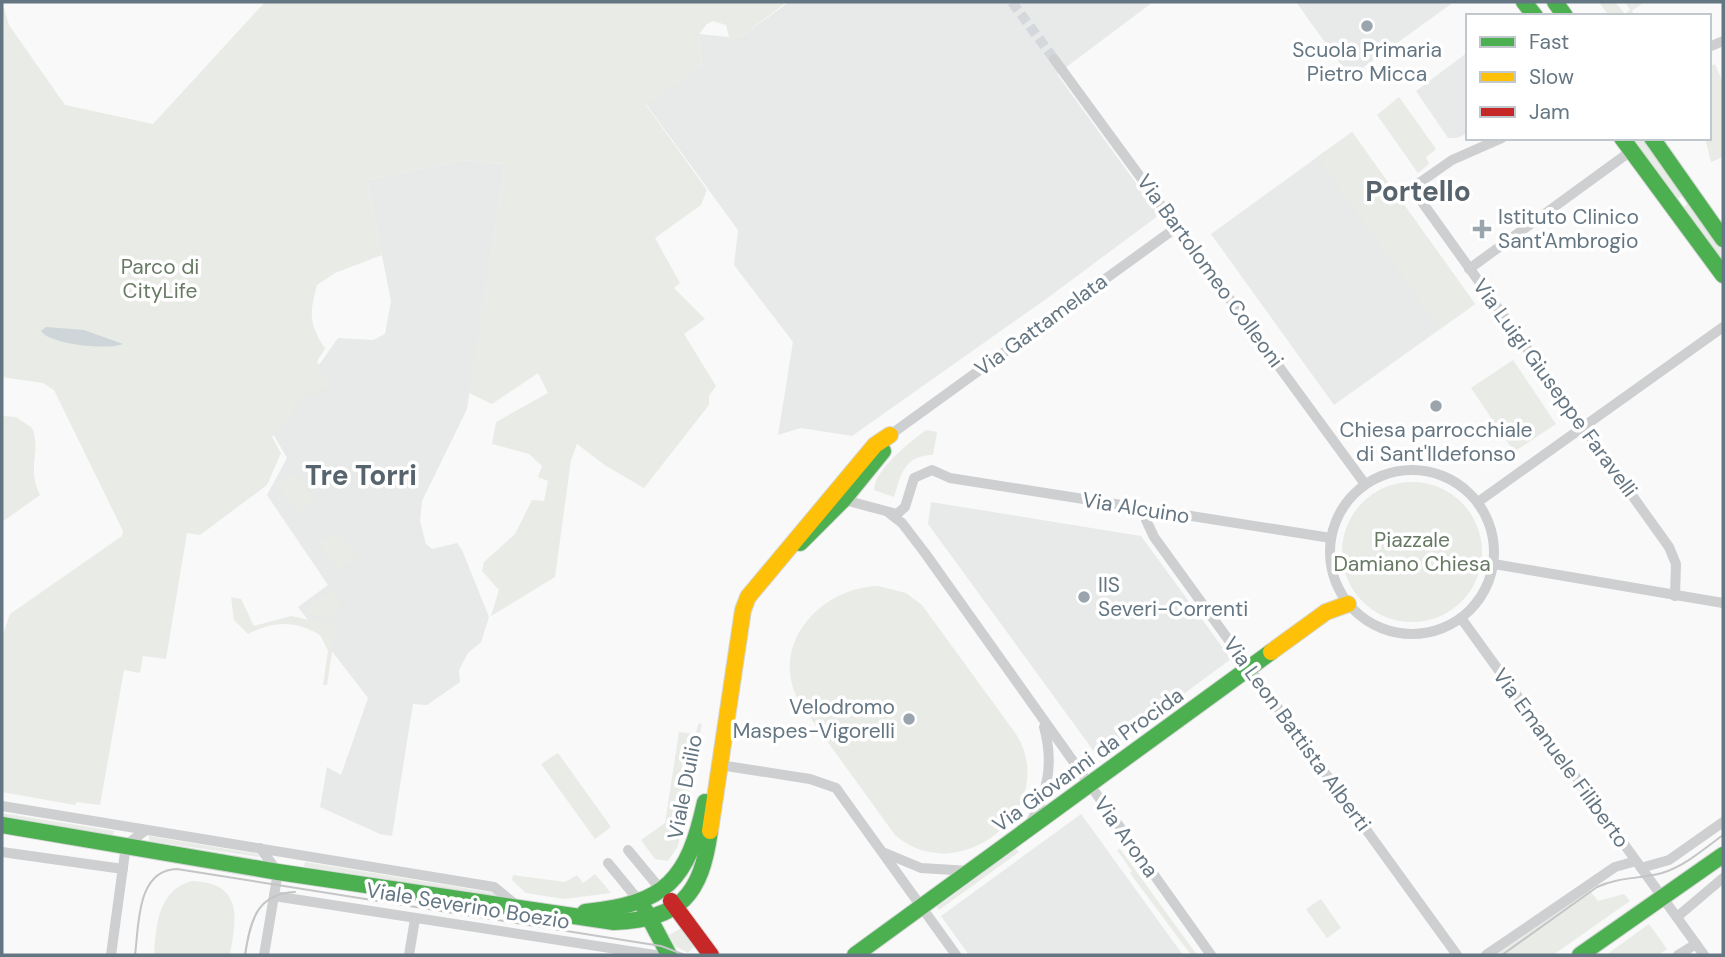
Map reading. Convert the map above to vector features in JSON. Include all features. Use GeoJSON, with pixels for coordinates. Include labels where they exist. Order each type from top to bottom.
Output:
{"type":"FeatureCollection","features":[{"type":"Feature","properties":{"kind":"street","name":"Via Bartolomeo Colleoni"},"geometry":{"type":"LineString","coordinates":[[1054,59],[1365,484]]}},
{"type":"Feature","properties":{"kind":"street","name":"Via Luigi Giuseppe Faravelli"},"geometry":{"type":"LineString","coordinates":[[1497,140],[1452,160],[1412,188],[1669,547],[1676,564],[1675,596]]}},
{"type":"Feature","properties":{"kind":"street"},"geometry":{"type":"LineString","coordinates":[[1653,140],[1723,239]]}},
{"type":"Feature","properties":{"kind":"street"},"geometry":{"type":"LineString","coordinates":[[1469,269],[1627,145],[1723,275]]}},
{"type":"Feature","properties":{"kind":"street","name":"Via Gattamelata"},"geometry":{"type":"LineString","coordinates":[[890,435],[1177,227]]}},
{"type":"Feature","properties":{"kind":"street"},"geometry":{"type":"LineString","coordinates":[[1478,502],[1723,327]]}},
{"type":"Feature","properties":{"kind":"street","name":"Viale Duilio"},"geometry":{"type":"LineString","coordinates":[[677,907],[693,890],[705,868],[729,698],[743,610],[748,597],[782,558],[809,520],[838,498],[875,445],[890,435]]}},
{"type":"Feature","properties":{"kind":"street","name":"Via Alcuino"},"geometry":{"type":"LineString","coordinates":[[889,513],[897,514],[904,509],[917,476],[932,470],[943,476],[1331,538]]}},
{"type":"Feature","properties":{"kind":"street"},"geometry":{"type":"LineString","coordinates":[[1422,470],[1449,478],[1478,502],[1492,530],[1493,564],[1485,590],[1461,618],[1437,630],[1402,634],[1368,622],[1348,604],[1333,574],[1331,538],[1344,506],[1365,484],[1393,471],[1422,470]]}},
{"type":"Feature","properties":{"kind":"street"},"geometry":{"type":"LineString","coordinates":[[838,498],[889,513]]}},
{"type":"Feature","properties":{"kind":"street","name":"Via Leon Battista Alberti"},"geometry":{"type":"LineString","coordinates":[[1148,510],[1146,520],[1151,532],[1457,955]]}},
{"type":"Feature","properties":{"kind":"street","name":"Via Arona"},"geometry":{"type":"LineString","coordinates":[[889,513],[902,523],[925,553],[1211,955]]}},
{"type":"Feature","properties":{"kind":"street"},"geometry":{"type":"LineString","coordinates":[[1493,564],[1723,603]]}},
{"type":"Feature","properties":{"kind":"street","name":"Via Giovanni da Procida"},"geometry":{"type":"LineString","coordinates":[[855,955],[1326,612],[1348,604]]}},
{"type":"Feature","properties":{"kind":"street","name":"Via Emanuele Filiberto"},"geometry":{"type":"LineString","coordinates":[[1461,618],[1704,955]]}},
{"type":"Feature","properties":{"kind":"street","name":"Viale Duilio"},"geometry":{"type":"LineString","coordinates":[[640,902],[662,891],[686,869],[696,846],[715,743],[729,698]]}},
{"type":"Feature","properties":{"kind":"street","name":"Via Arona"},"geometry":{"type":"LineString","coordinates":[[1026,830],[1041,805],[1048,782],[1049,744],[1042,718]]}},
{"type":"Feature","properties":{"kind":"street"},"geometry":{"type":"LineString","coordinates":[[720,765],[828,783],[836,788],[957,955]]}},
{"type":"Feature","properties":{"kind":"street","name":"Viale Severino Boezio"},"geometry":{"type":"LineString","coordinates":[[2,806],[494,887],[521,909]]}},
{"type":"Feature","properties":{"kind":"street"},"geometry":{"type":"LineString","coordinates":[[1486,955],[1615,867],[1669,860],[1723,822]]}},
{"type":"Feature","properties":{"kind":"street","name":"Viale Severino Boezio"},"geometry":{"type":"LineString","coordinates":[[2,825],[278,872],[554,914],[617,922],[651,919]]}},
{"type":"Feature","properties":{"kind":"street"},"geometry":{"type":"LineString","coordinates":[[111,955],[127,845],[146,830]]}},
{"type":"Feature","properties":{"kind":"street"},"geometry":{"type":"LineString","coordinates":[[260,848],[278,872],[264,955]]}},
{"type":"Feature","properties":{"kind":"street"},"geometry":{"type":"LineString","coordinates":[[628,850],[677,907],[711,955]]}},
{"type":"Feature","properties":{"kind":"street"},"geometry":{"type":"LineString","coordinates":[[2,852],[123,869]]}},
{"type":"Feature","properties":{"kind":"street"},"geometry":{"type":"LineString","coordinates":[[884,852],[921,868],[970,871]]}},
{"type":"Feature","properties":{"kind":"street"},"geometry":{"type":"LineString","coordinates":[[1580,955],[1723,855]]}},
{"type":"Feature","properties":{"kind":"street"},"geometry":{"type":"LineString","coordinates":[[608,863],[640,902],[669,955]]}},
{"type":"Feature","properties":{"kind":"street"},"geometry":{"type":"LineString","coordinates":[[1676,917],[1723,878]]}},
{"type":"Feature","properties":{"kind":"street","name":"Viale Severino Boezio"},"geometry":{"type":"LineString","coordinates":[[274,896],[656,955]]}},
{"type":"Feature","properties":{"kind":"street","name":"Viale Severino Boezio"},"geometry":{"type":"LineString","coordinates":[[554,914],[596,912],[640,902]]}},
{"type":"Feature","properties":{"kind":"street"},"geometry":{"type":"LineString","coordinates":[[651,919],[677,907]]}},
{"type":"Feature","properties":{"kind":"street"},"geometry":{"type":"LineString","coordinates":[[409,955],[415,919]]}},
{"type":"Feature","properties":{"kind":"street"},"geometry":{"type":"LineString","coordinates":[[1678,955],[1696,944]]}},
{"type":"Feature","properties":{"kind":"shaded area"},"geometry":{"type":"Polygon","coordinates":[[[789,2],[1153,2],[1057,74],[1159,215],[1053,294],[852,436],[801,428],[778,435],[793,342],[734,265],[738,230],[646,104],[702,65],[699,34],[739,38],[789,2]]]}},
{"type":"Feature","properties":{"kind":"shaded area","name":"Scuola Primaria Pietro Micca"},"geometry":{"type":"Polygon","coordinates":[[[1296,2],[1450,2],[1451,4],[1350,77],[1296,2]]]}},
{"type":"Feature","properties":{"kind":"shaded area"},"geometry":{"type":"Polygon","coordinates":[[[1466,54],[1466,134],[1448,138],[1416,91],[1466,54]]]}},
{"type":"Feature","properties":{"kind":"shaded area"},"geometry":{"type":"Polygon","coordinates":[[[1352,132],[1475,304],[1334,405],[1211,234],[1352,132]]]}},
{"type":"Feature","properties":{"kind":"shaded area"},"geometry":{"type":"Polygon","coordinates":[[[464,160],[505,164],[467,409],[422,501],[420,521],[426,544],[432,549],[457,543],[489,617],[481,642],[468,653],[459,670],[460,682],[427,705],[413,704],[392,836],[380,834],[320,807],[327,767],[341,775],[368,698],[298,607],[328,585],[267,495],[287,458],[272,432],[338,338],[373,340],[385,334],[391,301],[367,180],[464,160]]]}},
{"type":"Feature","properties":{"kind":"shaded area"},"geometry":{"type":"Polygon","coordinates":[[[46,327],[84,330],[123,344],[106,346],[67,343],[47,336],[41,331],[46,327]]]}},
{"type":"Feature","properties":{"kind":"shaded area","name":"IIS Severi-Correnti"},"geometry":{"type":"Polygon","coordinates":[[[931,502],[1141,536],[1231,659],[1098,757],[928,524],[931,502]]]}},
{"type":"Feature","properties":{"kind":"shaded area"},"geometry":{"type":"Polygon","coordinates":[[[1081,814],[1183,955],[969,955],[941,916],[1081,814]]]}},
{"type":"Feature","properties":{"kind":"green space","name":"Parco di CityLife"},"geometry":{"type":"Polygon","coordinates":[[[2,2],[9,25],[65,105],[153,124],[265,2],[787,2],[739,38],[729,37],[726,25],[713,21],[707,24],[699,34],[702,65],[646,105],[707,190],[701,205],[655,238],[680,283],[674,288],[705,319],[684,334],[716,386],[709,396],[709,405],[644,488],[606,466],[577,444],[571,460],[555,577],[491,616],[499,590],[482,571],[484,562],[515,534],[532,500],[544,501],[548,481],[538,477],[542,466],[529,454],[492,444],[496,422],[548,393],[538,373],[492,404],[469,393],[505,164],[464,160],[367,180],[382,255],[335,273],[317,285],[313,304],[313,325],[325,349],[317,361],[328,384],[316,395],[308,393],[272,437],[281,453],[267,485],[200,535],[187,533],[166,659],[143,656],[140,673],[124,670],[100,805],[77,802],[75,805],[2,792],[2,637],[10,614],[122,536],[123,531],[54,390],[43,383],[2,377],[2,2]]]}},
{"type":"Feature","properties":{"kind":"green space"},"geometry":{"type":"Polygon","coordinates":[[[1599,2],[1615,2],[1625,14],[1608,14],[1599,2]]]}},
{"type":"Feature","properties":{"kind":"green space"},"geometry":{"type":"Polygon","coordinates":[[[1625,2],[1644,2],[1632,11],[1634,14],[1625,14],[1630,10],[1625,2]]]}},
{"type":"Feature","properties":{"kind":"green space"},"geometry":{"type":"Polygon","coordinates":[[[1715,64],[1723,83],[1723,157],[1711,162],[1706,140],[1711,140],[1711,66],[1715,64]]]}},
{"type":"Feature","properties":{"kind":"green space"},"geometry":{"type":"Polygon","coordinates":[[[1399,97],[1436,149],[1426,157],[1429,164],[1418,173],[1377,115],[1399,97]]]}},
{"type":"Feature","properties":{"kind":"green space"},"geometry":{"type":"Polygon","coordinates":[[[1352,132],[1475,304],[1440,329],[1317,157],[1352,132]]]}},
{"type":"Feature","properties":{"kind":"green space"},"geometry":{"type":"Polygon","coordinates":[[[1631,140],[1644,140],[1683,195],[1675,201],[1631,140]]]}},
{"type":"Feature","properties":{"kind":"green space"},"geometry":{"type":"Polygon","coordinates":[[[1689,203],[1723,250],[1723,268],[1681,209],[1689,203]]]}},
{"type":"Feature","properties":{"kind":"green space"},"geometry":{"type":"Polygon","coordinates":[[[1513,360],[1556,424],[1514,452],[1471,388],[1513,360]]]}},
{"type":"Feature","properties":{"kind":"green space"},"geometry":{"type":"Polygon","coordinates":[[[2,416],[16,417],[32,428],[36,445],[34,476],[40,495],[2,522],[2,416]]]}},
{"type":"Feature","properties":{"kind":"green space"},"geometry":{"type":"Polygon","coordinates":[[[926,430],[937,432],[933,455],[910,462],[902,474],[894,497],[874,490],[886,465],[926,430]]]}},
{"type":"Feature","properties":{"kind":"green space"},"geometry":{"type":"Polygon","coordinates":[[[295,472],[316,501],[298,514],[277,485],[295,472]]]}},
{"type":"Feature","properties":{"kind":"green space","name":"Piazzale Damiano Chiesa"},"geometry":{"type":"Polygon","coordinates":[[[1412,482],[1439,487],[1462,502],[1477,525],[1482,552],[1477,579],[1462,602],[1439,617],[1412,622],[1385,617],[1362,602],[1347,579],[1342,552],[1347,525],[1362,502],[1385,487],[1412,482]]]}},
{"type":"Feature","properties":{"kind":"green space"},"geometry":{"type":"Polygon","coordinates":[[[337,530],[357,557],[338,570],[319,543],[337,530]]]}},
{"type":"Feature","properties":{"kind":"green space","name":"Velodromo Maspes-Vigorelli"},"geometry":{"type":"Polygon","coordinates":[[[878,586],[906,593],[922,605],[1016,734],[1027,762],[1026,789],[1015,813],[997,833],[974,847],[947,853],[920,850],[895,835],[801,705],[792,684],[790,663],[794,643],[804,625],[836,597],[856,589],[878,586]]]}},
{"type":"Feature","properties":{"kind":"green space"},"geometry":{"type":"Polygon","coordinates":[[[331,591],[336,591],[340,604],[337,617],[325,619],[307,614],[307,608],[331,591]]]}},
{"type":"Feature","properties":{"kind":"green space"},"geometry":{"type":"Polygon","coordinates":[[[231,597],[241,599],[254,626],[291,616],[336,626],[327,685],[323,685],[328,651],[321,636],[303,627],[285,624],[248,634],[234,620],[231,597]]]}},
{"type":"Feature","properties":{"kind":"green space"},"geometry":{"type":"Polygon","coordinates":[[[699,723],[702,724],[678,846],[668,861],[655,859],[641,840],[665,823],[679,732],[695,734],[699,723]]]}},
{"type":"Feature","properties":{"kind":"green space"},"geometry":{"type":"Polygon","coordinates":[[[558,753],[611,827],[595,839],[541,764],[558,753]]]}},
{"type":"Feature","properties":{"kind":"green space"},"geometry":{"type":"Polygon","coordinates":[[[2,813],[114,831],[113,836],[2,818],[2,813]]]}},
{"type":"Feature","properties":{"kind":"green space"},"geometry":{"type":"Polygon","coordinates":[[[149,836],[258,854],[259,857],[149,841],[149,836]]]}},
{"type":"Feature","properties":{"kind":"green space"},"geometry":{"type":"Polygon","coordinates":[[[1016,849],[1019,852],[939,910],[937,907],[1016,849]]]}},
{"type":"Feature","properties":{"kind":"green space"},"geometry":{"type":"Polygon","coordinates":[[[1120,849],[1197,955],[1191,955],[1130,873],[1132,871],[1117,850],[1120,849]]]}},
{"type":"Feature","properties":{"kind":"green space"},"geometry":{"type":"Polygon","coordinates":[[[305,862],[501,894],[503,898],[304,867],[305,862]]]}},
{"type":"Feature","properties":{"kind":"green space"},"geometry":{"type":"Polygon","coordinates":[[[595,874],[611,893],[564,899],[526,893],[512,880],[513,875],[565,882],[577,875],[583,883],[595,874]]]}},
{"type":"Feature","properties":{"kind":"green space"},"geometry":{"type":"Polygon","coordinates":[[[192,881],[209,883],[220,888],[233,904],[234,928],[230,955],[154,955],[158,921],[166,900],[172,892],[192,881]]]}},
{"type":"Feature","properties":{"kind":"green space"},"geometry":{"type":"Polygon","coordinates":[[[1587,887],[1598,901],[1624,894],[1630,901],[1553,955],[1495,955],[1587,887]]]}},
{"type":"Feature","properties":{"kind":"green space"},"geometry":{"type":"Polygon","coordinates":[[[1321,899],[1341,928],[1327,938],[1306,909],[1321,899]]]}},
{"type":"Feature","properties":{"kind":"green space"},"geometry":{"type":"Polygon","coordinates":[[[1649,924],[1667,949],[1658,955],[1606,955],[1649,924]]]}},
{"type":"Feature","properties":{"kind":"green space"},"geometry":{"type":"Polygon","coordinates":[[[682,928],[695,946],[688,953],[675,946],[669,935],[682,928]]]}},
{"type":"Feature","properties":{"kind":"tunnel"},"geometry":{"type":"LineString","coordinates":[[1012,2],[1054,59]]}},
{"type":"Feature","properties":{"kind":"tram line"},"geometry":{"type":"LineString","coordinates":[[1502,955],[1597,887],[1613,881],[1670,870],[1694,857],[1723,835]]}},
{"type":"Feature","properties":{"kind":"tram line"},"geometry":{"type":"LineString","coordinates":[[135,955],[139,915],[147,889],[154,879],[164,872],[177,869],[661,946],[685,955]]}},
{"type":"Feature","properties":{"kind":"tram line"},"geometry":{"type":"LineString","coordinates":[[245,955],[249,932],[263,904],[271,898],[295,892]]}},
{"type":"Feature","properties":{"kind":"traffic: fast"},"geometry":{"type":"LineString","coordinates":[[1524,2],[1533,14]]}},
{"type":"Feature","properties":{"kind":"traffic: fast"},"geometry":{"type":"LineString","coordinates":[[1555,2],[1564,14]]}},
{"type":"Feature","properties":{"kind":"traffic: fast"},"geometry":{"type":"LineString","coordinates":[[1623,140],[1723,275]]}},
{"type":"Feature","properties":{"kind":"traffic: fast"},"geometry":{"type":"LineString","coordinates":[[1653,140],[1723,239]]}},
{"type":"Feature","properties":{"kind":"traffic: fast"},"geometry":{"type":"LineString","coordinates":[[800,543],[844,499],[883,451]]}},
{"type":"Feature","properties":{"kind":"traffic: fast"},"geometry":{"type":"LineString","coordinates":[[855,955],[1271,652]]}},
{"type":"Feature","properties":{"kind":"traffic: fast"},"geometry":{"type":"LineString","coordinates":[[585,912],[636,902],[669,883],[681,869],[690,851],[705,802]]}},
{"type":"Feature","properties":{"kind":"traffic: fast"},"geometry":{"type":"LineString","coordinates":[[2,825],[278,872],[614,922],[656,916],[684,899],[701,872],[710,831]]}},
{"type":"Feature","properties":{"kind":"traffic: fast"},"geometry":{"type":"LineString","coordinates":[[1580,955],[1723,855]]}},
{"type":"Feature","properties":{"kind":"traffic: fast"},"geometry":{"type":"LineString","coordinates":[[645,910],[669,955]]}},
{"type":"Feature","properties":{"kind":"traffic: slow"},"geometry":{"type":"LineString","coordinates":[[710,831],[743,610],[748,597],[875,445],[890,435]]}},
{"type":"Feature","properties":{"kind":"traffic: slow"},"geometry":{"type":"LineString","coordinates":[[1271,652],[1326,612],[1348,604]]}},
{"type":"Feature","properties":{"kind":"traffic: jam"},"geometry":{"type":"LineString","coordinates":[[671,901],[711,955]]}},
{"type":"Feature","properties":{"kind":"place","name":"Scuola Primaria Pietro Micca"},"geometry":{"type":"Point","coordinates":[1367,26]}},
{"type":"Feature","properties":{"kind":"place","name":"Istituto Clinico Sant'Ambrogio"},"geometry":{"type":"Point","coordinates":[1482,229]}},
{"type":"Feature","properties":{"kind":"place","name":"Chiesa parrocchiale di Sant'Ildefonso"},"geometry":{"type":"Point","coordinates":[1436,406]}},
{"type":"Feature","properties":{"kind":"place","name":"IIS Severi-Correnti"},"geometry":{"type":"Point","coordinates":[1084,597]}},
{"type":"Feature","properties":{"kind":"place","name":"Velodromo Maspes-Vigorelli"},"geometry":{"type":"Point","coordinates":[909,719]}},
{"type":"Feature","properties":{"kind":"district","name":"Portello"},"geometry":{"type":"Point","coordinates":[1418,191]}},
{"type":"Feature","properties":{"kind":"district","name":"Tre Torri"},"geometry":{"type":"Point","coordinates":[361,475]}}]}
